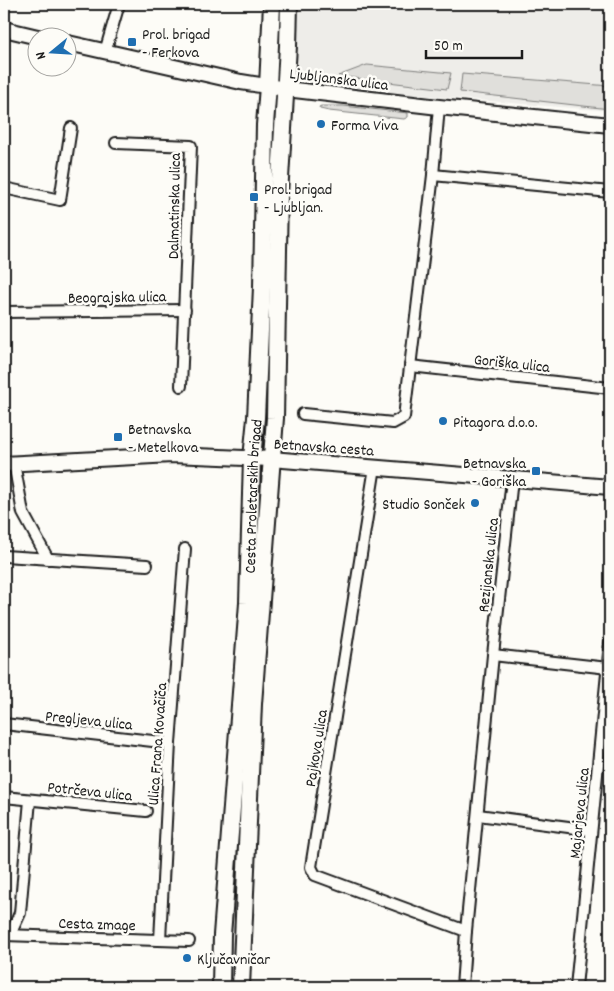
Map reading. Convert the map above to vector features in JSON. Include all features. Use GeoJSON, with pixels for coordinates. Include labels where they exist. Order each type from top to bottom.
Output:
{"type":"FeatureCollection","features":[{"type":"Feature","properties":{"kind":"main road","name":"Cesta Proletarskih brigad"},"geometry":{"type":"LineString","coordinates":[[222,987],[222,935],[248,604],[252,458],[257,399],[262,287],[265,125],[272,4]]}},
{"type":"Feature","properties":{"kind":"main road","name":"Cesta Proletarskih brigad"},"geometry":{"type":"LineString","coordinates":[[240,987],[253,704],[275,418],[279,195],[289,4]]}},
{"type":"Feature","properties":{"kind":"street"},"geometry":{"type":"LineString","coordinates":[[105,52],[119,4]]}},
{"type":"Feature","properties":{"kind":"street"},"geometry":{"type":"LineString","coordinates":[[4,28],[28,34]]}},
{"type":"Feature","properties":{"kind":"street","name":"Ljubljanska ulica"},"geometry":{"type":"LineString","coordinates":[[78,45],[286,89],[610,125]]}},
{"type":"Feature","properties":{"kind":"street"},"geometry":{"type":"LineString","coordinates":[[302,414],[393,423],[404,417],[433,175],[438,107]]}},
{"type":"Feature","properties":{"kind":"street"},"geometry":{"type":"LineString","coordinates":[[4,188],[60,200],[71,128]]}},
{"type":"Feature","properties":{"kind":"street","name":"Dalmatinska ulica"},"geometry":{"type":"LineString","coordinates":[[116,142],[191,146],[184,310]]}},
{"type":"Feature","properties":{"kind":"street"},"geometry":{"type":"LineString","coordinates":[[433,175],[610,192]]}},
{"type":"Feature","properties":{"kind":"street","name":"Beograjska ulica"},"geometry":{"type":"LineString","coordinates":[[4,312],[184,310],[181,386]]}},
{"type":"Feature","properties":{"kind":"street","name":"Goriška ulica"},"geometry":{"type":"LineString","coordinates":[[410,366],[610,388]]}},
{"type":"Feature","properties":{"kind":"street","name":"Betnavska cesta"},"geometry":{"type":"LineString","coordinates":[[9,464],[172,455],[252,458],[610,487]]}},
{"type":"Feature","properties":{"kind":"street"},"geometry":{"type":"LineString","coordinates":[[9,464],[23,513],[48,559]]}},
{"type":"Feature","properties":{"kind":"street","name":"Pajkova ulica"},"geometry":{"type":"LineString","coordinates":[[375,467],[311,867],[315,875],[466,931]]}},
{"type":"Feature","properties":{"kind":"street","name":"Rezijanska ulica"},"geometry":{"type":"LineString","coordinates":[[462,987],[492,656],[512,479]]}},
{"type":"Feature","properties":{"kind":"street","name":"Ulica Frana Kovačiča"},"geometry":{"type":"LineString","coordinates":[[160,940],[170,742],[185,549]]}},
{"type":"Feature","properties":{"kind":"street"},"geometry":{"type":"LineString","coordinates":[[4,556],[147,565]]}},
{"type":"Feature","properties":{"kind":"street","name":"Majarjeva ulica"},"geometry":{"type":"LineString","coordinates":[[576,987],[610,643]]}},
{"type":"Feature","properties":{"kind":"street"},"geometry":{"type":"LineString","coordinates":[[492,656],[608,668]]}},
{"type":"Feature","properties":{"kind":"street","name":"Pregljeva ulica"},"geometry":{"type":"LineString","coordinates":[[4,724],[170,742]]}},
{"type":"Feature","properties":{"kind":"street"},"geometry":{"type":"LineString","coordinates":[[598,758],[610,760]]}},
{"type":"Feature","properties":{"kind":"street","name":"Potrčeva ulica"},"geometry":{"type":"LineString","coordinates":[[4,797],[146,811]]}},
{"type":"Feature","properties":{"kind":"street","name":"Potrčeva ulica"},"geometry":{"type":"LineString","coordinates":[[7,935],[20,913],[30,800]]}},
{"type":"Feature","properties":{"kind":"street"},"geometry":{"type":"LineString","coordinates":[[478,815],[591,830]]}},
{"type":"Feature","properties":{"kind":"street","name":"Cesta zmage"},"geometry":{"type":"LineString","coordinates":[[7,935],[189,941]]}},
{"type":"Feature","properties":{"kind":"shaded area"},"geometry":{"type":"Polygon","coordinates":[[[295,4],[610,4],[610,111],[291,85],[295,4]]]}},
{"type":"Feature","properties":{"kind":"shaded area"},"geometry":{"type":"Polygon","coordinates":[[[367,65],[451,73],[447,89],[338,76],[367,65]]]}},
{"type":"Feature","properties":{"kind":"shaded area"},"geometry":{"type":"Polygon","coordinates":[[[462,74],[610,86],[610,109],[460,92],[462,74]]]}},
{"type":"Feature","properties":{"kind":"shaded area"},"geometry":{"type":"Polygon","coordinates":[[[343,106],[408,113],[408,117],[404,119],[329,111],[320,109],[319,107],[343,106]]]}},
{"type":"Feature","properties":{"kind":"place","name":"Prol. brigad - Ferkova"},"geometry":{"type":"Point","coordinates":[132,42]}},
{"type":"Feature","properties":{"kind":"place","name":"Forma Viva"},"geometry":{"type":"Point","coordinates":[321,124]}},
{"type":"Feature","properties":{"kind":"place","name":"Prol. brigad - Ljubljan."},"geometry":{"type":"Point","coordinates":[254,197]}},
{"type":"Feature","properties":{"kind":"place","name":"Pitagora d.o.o."},"geometry":{"type":"Point","coordinates":[443,421]}},
{"type":"Feature","properties":{"kind":"place","name":"Betnavska - Metelkova"},"geometry":{"type":"Point","coordinates":[118,437]}},
{"type":"Feature","properties":{"kind":"place","name":"Betnavska - Goriška"},"geometry":{"type":"Point","coordinates":[536,471]}},
{"type":"Feature","properties":{"kind":"place","name":"Studio Sonček"},"geometry":{"type":"Point","coordinates":[475,503]}},
{"type":"Feature","properties":{"kind":"place","name":"Ključavničar"},"geometry":{"type":"Point","coordinates":[187,958]}}]}
